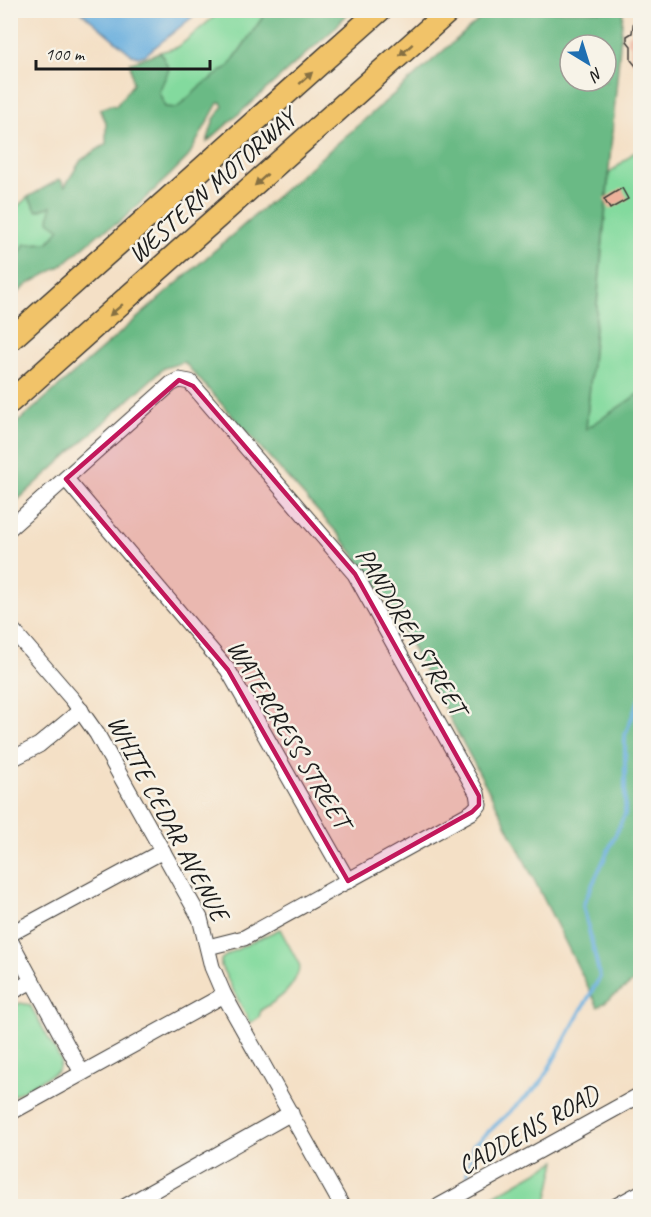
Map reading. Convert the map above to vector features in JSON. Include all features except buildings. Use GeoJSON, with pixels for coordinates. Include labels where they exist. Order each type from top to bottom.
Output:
{"type":"FeatureCollection","features":[{"type":"Feature","properties":{"kind":"highway","name":"WESTERN MOTORWAY"},"geometry":{"type":"LineString","coordinates":[[10,340],[380,10]]}},
{"type":"Feature","properties":{"kind":"highway","name":"WESTERN MOTORWAY"},"geometry":{"type":"LineString","coordinates":[[10,402],[450,10]]}},
{"type":"Feature","properties":{"kind":"street","name":"PANDOREA STREET"},"geometry":{"type":"LineString","coordinates":[[10,528],[175,381],[186,381],[355,574],[477,793],[480,805],[472,812],[244,938],[208,947]]}},
{"type":"Feature","properties":{"kind":"street","name":"WATERCRESS STREET"},"geometry":{"type":"LineString","coordinates":[[66,479],[228,670],[348,881]]}},
{"type":"Feature","properties":{"kind":"street","name":"WHITE CEDAR AVENUE"},"geometry":{"type":"LineString","coordinates":[[10,627],[81,710],[97,734],[201,921],[213,971],[224,995],[342,1206]]}},
{"type":"Feature","properties":{"kind":"street"},"geometry":{"type":"LineString","coordinates":[[10,760],[39,745],[81,710]]}},
{"type":"Feature","properties":{"kind":"street"},"geometry":{"type":"LineString","coordinates":[[10,934],[163,851]]}},
{"type":"Feature","properties":{"kind":"street"},"geometry":{"type":"LineString","coordinates":[[10,940],[82,1073]]}},
{"type":"Feature","properties":{"kind":"street"},"geometry":{"type":"LineString","coordinates":[[10,993],[32,981]]}},
{"type":"Feature","properties":{"kind":"street"},"geometry":{"type":"LineString","coordinates":[[10,1113],[224,995]]}},
{"type":"Feature","properties":{"kind":"street","name":"CADDENS ROAD"},"geometry":{"type":"LineString","coordinates":[[439,1206],[640,1095]]}},
{"type":"Feature","properties":{"kind":"street"},"geometry":{"type":"LineString","coordinates":[[126,1206],[291,1113]]}},
{"type":"Feature","properties":{"kind":"street"},"geometry":{"type":"LineString","coordinates":[[616,1206],[640,1193]]}},
{"type":"Feature","properties":{"kind":"highlighted area"},"geometry":{"type":"Polygon","coordinates":[[[179,380],[193,386],[355,574],[479,796],[479,805],[472,812],[348,881],[228,670],[66,479],[179,380]]]}},
{"type":"Feature","properties":{"kind":"green space"},"geometry":{"type":"Polygon","coordinates":[[[221,11],[267,11],[229,66],[201,86],[177,108],[165,107],[158,92],[169,69],[160,52],[178,47],[221,11]]]}},
{"type":"Feature","properties":{"kind":"green space"},"geometry":{"type":"Polygon","coordinates":[[[267,11],[350,11],[334,29],[207,142],[214,119],[223,107],[221,102],[218,103],[188,157],[169,176],[120,222],[100,233],[61,266],[28,284],[11,299],[11,269],[25,244],[48,243],[60,229],[49,221],[51,206],[37,211],[28,197],[60,179],[65,186],[81,160],[106,144],[106,122],[100,110],[110,105],[116,106],[133,84],[130,63],[160,52],[169,69],[159,92],[165,107],[177,108],[201,86],[229,66],[267,11]]]}},
{"type":"Feature","properties":{"kind":"green space"},"geometry":{"type":"Polygon","coordinates":[[[489,11],[623,11],[618,67],[618,33],[558,33],[558,93],[616,93],[586,429],[640,393],[640,977],[598,1007],[498,808],[382,592],[340,536],[184,362],[164,368],[11,506],[10,429],[489,11]]]}},
{"type":"Feature","properties":{"kind":"green space"},"geometry":{"type":"Polygon","coordinates":[[[640,147],[640,393],[586,430],[609,174],[640,147]]]}},
{"type":"Feature","properties":{"kind":"green space"},"geometry":{"type":"Polygon","coordinates":[[[28,197],[37,211],[51,206],[61,229],[48,243],[25,244],[11,269],[10,213],[28,197]]]}},
{"type":"Feature","properties":{"kind":"green space"},"geometry":{"type":"Polygon","coordinates":[[[280,929],[300,966],[294,981],[286,992],[261,1010],[259,1017],[250,1023],[221,966],[221,960],[280,929]]]}},
{"type":"Feature","properties":{"kind":"green space"},"geometry":{"type":"Polygon","coordinates":[[[20,1003],[30,1005],[61,1061],[58,1071],[11,1097],[11,1008],[20,1003]]]}},
{"type":"Feature","properties":{"kind":"green space"},"geometry":{"type":"Polygon","coordinates":[[[556,1161],[546,1206],[475,1206],[478,1205],[556,1161]]]}},
{"type":"Feature","properties":{"kind":"water"},"geometry":{"type":"Polygon","coordinates":[[[80,11],[200,11],[145,55],[138,57],[131,54],[80,11]]]}},
{"type":"Feature","properties":{"kind":"waterway"},"geometry":{"type":"LineString","coordinates":[[467,1175],[473,1146],[540,1084],[600,977],[583,905],[625,814],[625,735],[640,697]]}},
{"type":"Feature","properties":{"kind":"waterway"},"geometry":{"type":"LineString","coordinates":[[480,1199],[481,1206]]}}]}
